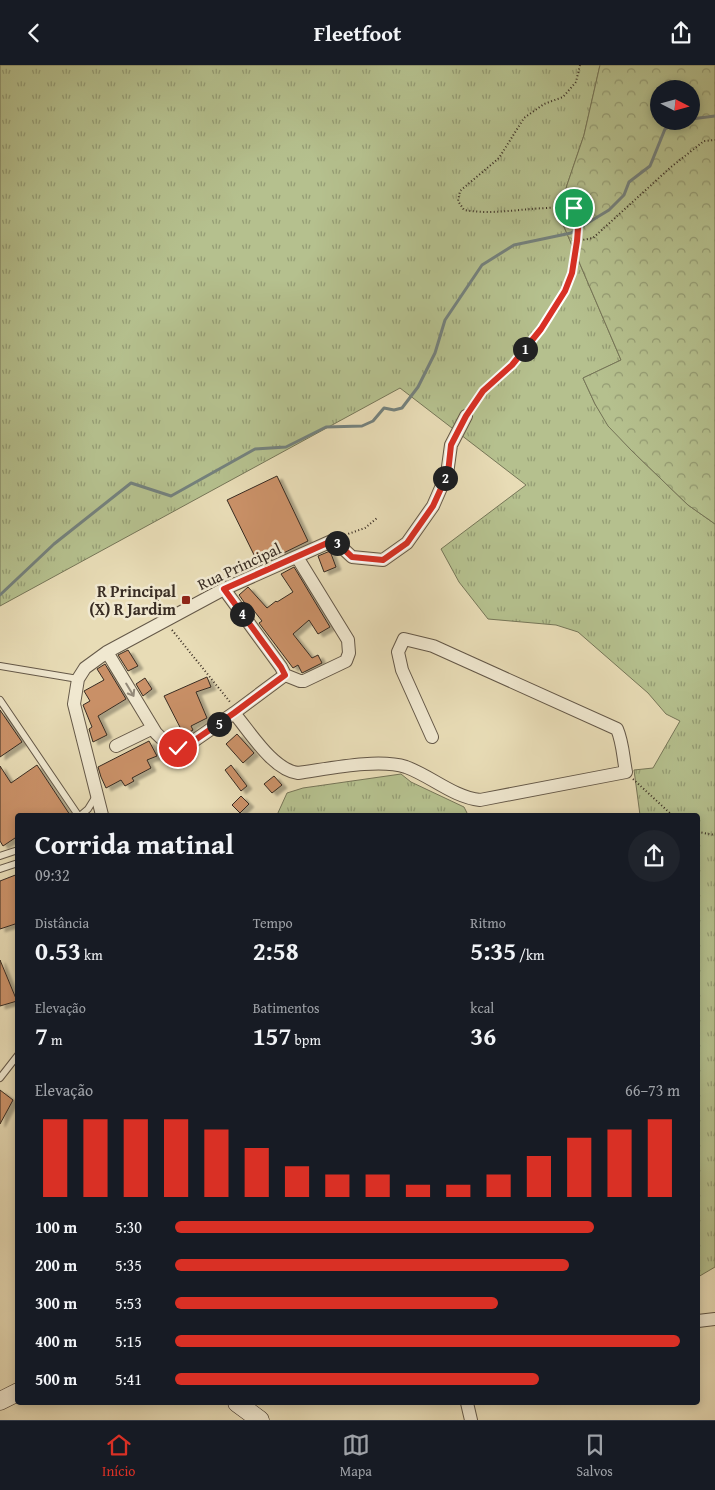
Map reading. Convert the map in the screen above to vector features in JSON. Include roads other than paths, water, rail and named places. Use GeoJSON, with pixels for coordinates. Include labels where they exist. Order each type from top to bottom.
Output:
{"type":"FeatureCollection","features":[{"type":"Feature","properties":{"kind":"main road"},"geometry":{"type":"LineString","coordinates":[[0,1401],[15,1394]]}},
{"type":"Feature","properties":{"kind":"main road"},"geometry":{"type":"LineString","coordinates":[[240,1405],[260,1420]]}},
{"type":"Feature","properties":{"kind":"street","name":"Rua Principal"},"geometry":{"type":"LineString","coordinates":[[78,679],[90,663],[164,620],[224,589],[334,540],[352,557],[383,560],[407,543],[433,506],[448,473],[451,445],[466,416]]}},
{"type":"Feature","properties":{"kind":"street"},"geometry":{"type":"LineString","coordinates":[[224,589],[285,675],[304,681],[343,663],[349,653],[348,640],[297,557]]}},
{"type":"Feature","properties":{"kind":"street"},"geometry":{"type":"LineString","coordinates":[[234,713],[275,763],[298,773],[375,764],[398,765],[408,768],[461,795],[480,799],[626,773],[622,753],[623,742],[617,729],[433,646],[404,639],[398,652],[402,670],[432,737]]}},
{"type":"Feature","properties":{"kind":"street"},"geometry":{"type":"LineString","coordinates":[[107,652],[152,728],[165,742],[174,747],[181,748],[234,713],[285,675]]}},
{"type":"Feature","properties":{"kind":"street"},"geometry":{"type":"LineString","coordinates":[[78,679],[74,696],[75,712],[101,813]]}},
{"type":"Feature","properties":{"kind":"street"},"geometry":{"type":"LineString","coordinates":[[116,746],[152,728]]}},
{"type":"Feature","properties":{"kind":"street"},"geometry":{"type":"LineString","coordinates":[[700,1321],[715,1319]]}},
{"type":"Feature","properties":{"kind":"street"},"geometry":{"type":"LineString","coordinates":[[467,1405],[471,1420]]}},
{"type":"Feature","properties":{"kind":"lane"},"geometry":{"type":"LineString","coordinates":[[0,666],[78,679]]}},
{"type":"Feature","properties":{"kind":"lane"},"geometry":{"type":"LineString","coordinates":[[0,700],[78,813]]}},
{"type":"Feature","properties":{"kind":"lane"},"geometry":{"type":"LineString","coordinates":[[82,813],[88,809],[96,795]]}},
{"type":"Feature","properties":{"kind":"lane"},"geometry":{"type":"LineString","coordinates":[[0,856],[15,851]]}},
{"type":"Feature","properties":{"kind":"lane"},"geometry":{"type":"LineString","coordinates":[[0,869],[15,864]]}},
{"type":"Feature","properties":{"kind":"lane"},"geometry":{"type":"LineString","coordinates":[[0,1078],[15,1059]]}},
{"type":"Feature","properties":{"kind":"waterway"},"geometry":{"type":"LineString","coordinates":[[700,118],[715,116]]}},
{"type":"Feature","properties":{"kind":"waterway"},"geometry":{"type":"LineString","coordinates":[[0,595],[54,544],[131,483],[171,496],[255,449],[286,447],[326,427],[362,426],[373,421],[384,408],[394,410],[402,408],[418,387],[435,353],[445,320],[482,265],[514,245],[571,233],[609,210],[624,195],[629,182],[650,166],[665,130]]}},
{"type":"Feature","properties":{"kind":"place","name":"R Principal (X) R Jardim"},"geometry":{"type":"Point","coordinates":[186,600]}}]}
